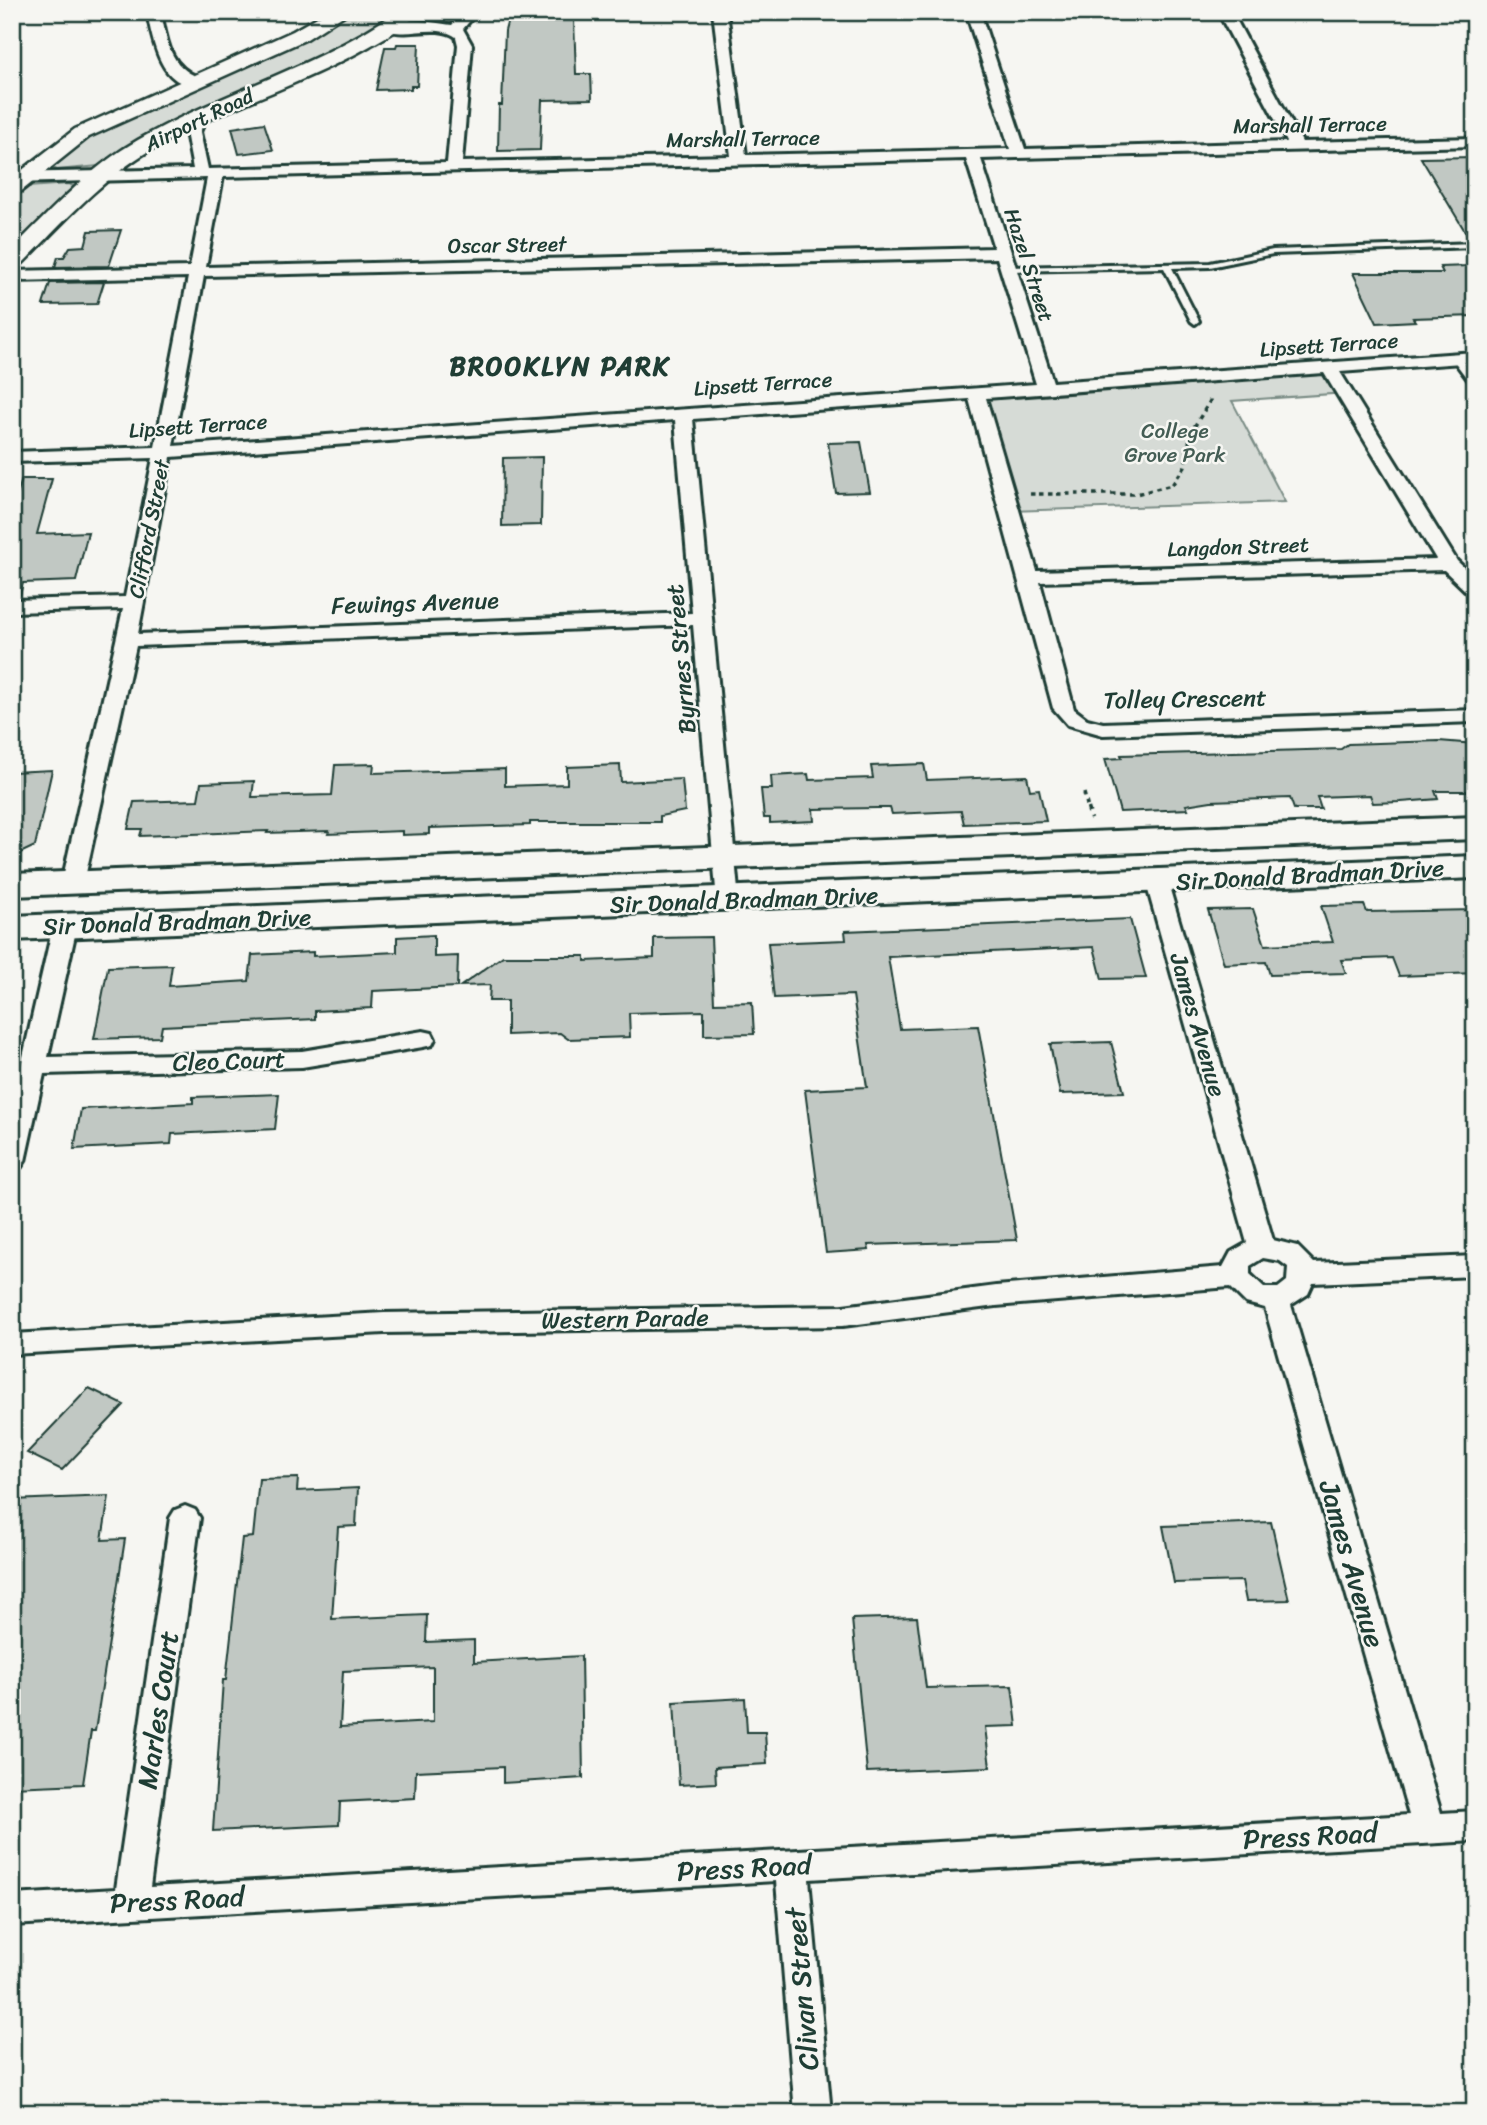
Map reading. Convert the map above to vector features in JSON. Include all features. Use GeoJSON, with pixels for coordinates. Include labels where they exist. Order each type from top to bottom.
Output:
{"type":"FeatureCollection","features":[{"type":"Feature","properties":{"kind":"main road","name":"Airport Road"},"geometry":{"type":"LineString","coordinates":[[16,182],[82,133],[300,35],[340,12]]}},
{"type":"Feature","properties":{"kind":"main road","name":"Airport Road"},"geometry":{"type":"LineString","coordinates":[[12,261],[102,176],[143,146],[351,49],[390,27],[409,12]]}},
{"type":"Feature","properties":{"kind":"main road","name":"Sir Donald Bradman Drive"},"geometry":{"type":"LineString","coordinates":[[12,885],[1475,828]]}},
{"type":"Feature","properties":{"kind":"main road"},"geometry":{"type":"LineString","coordinates":[[1310,834],[1365,853],[1372,872]]}},
{"type":"Feature","properties":{"kind":"main road","name":"Sir Donald Bradman Drive"},"geometry":{"type":"LineString","coordinates":[[12,928],[728,901],[1475,867]]}},
{"type":"Feature","properties":{"kind":"street"},"geometry":{"type":"LineString","coordinates":[[153,12],[169,66],[181,77],[195,81]]}},
{"type":"Feature","properties":{"kind":"street"},"geometry":{"type":"LineString","coordinates":[[455,30],[470,12]]}},
{"type":"Feature","properties":{"kind":"street"},"geometry":{"type":"LineString","coordinates":[[720,12],[739,160]]}},
{"type":"Feature","properties":{"kind":"street"},"geometry":{"type":"LineString","coordinates":[[973,12],[1019,153]]}},
{"type":"Feature","properties":{"kind":"street"},"geometry":{"type":"LineString","coordinates":[[1225,12],[1297,147]]}},
{"type":"Feature","properties":{"kind":"street"},"geometry":{"type":"LineString","coordinates":[[390,27],[430,26],[455,30],[462,35],[465,44],[454,167]]}},
{"type":"Feature","properties":{"kind":"street"},"geometry":{"type":"LineString","coordinates":[[199,118],[193,132],[209,174]]}},
{"type":"Feature","properties":{"kind":"street","name":"Marshall Terrace"},"geometry":{"type":"LineString","coordinates":[[16,182],[102,176],[1475,142]]}},
{"type":"Feature","properties":{"kind":"street","name":"Hazel Street"},"geometry":{"type":"LineString","coordinates":[[972,154],[1046,388]]}},
{"type":"Feature","properties":{"kind":"street","name":"Clifford Street"},"geometry":{"type":"LineString","coordinates":[[74,882],[135,603],[198,274],[209,174]]}},
{"type":"Feature","properties":{"kind":"street","name":"Oscar Street"},"geometry":{"type":"LineString","coordinates":[[12,276],[1006,261]]}},
{"type":"Feature","properties":{"kind":"street","name":"Lipsett Terrace"},"geometry":{"type":"LineString","coordinates":[[12,457],[164,452],[683,412],[976,394],[1466,358]]}},
{"type":"Feature","properties":{"kind":"street"},"geometry":{"type":"LineString","coordinates":[[1330,369],[1449,564],[1475,589]]}},
{"type":"Feature","properties":{"kind":"street","name":"Tolley Crescent"},"geometry":{"type":"LineString","coordinates":[[976,394],[1029,577],[1063,708],[1071,719],[1084,726],[1116,729],[1475,716]]}},
{"type":"Feature","properties":{"kind":"street","name":"Byrnes Street"},"geometry":{"type":"LineString","coordinates":[[683,412],[726,856],[728,901]]}},
{"type":"Feature","properties":{"kind":"street","name":"Langdon Street"},"geometry":{"type":"LineString","coordinates":[[1029,577],[1449,564]]}},
{"type":"Feature","properties":{"kind":"street"},"geometry":{"type":"LineString","coordinates":[[12,606],[135,603]]}},
{"type":"Feature","properties":{"kind":"street","name":"Fewings Avenue"},"geometry":{"type":"LineString","coordinates":[[127,640],[704,619]]}},
{"type":"Feature","properties":{"kind":"street","name":"James Avenue"},"geometry":{"type":"LineString","coordinates":[[1157,883],[1262,1248]]}},
{"type":"Feature","properties":{"kind":"street"},"geometry":{"type":"LineString","coordinates":[[12,1161],[65,926]]}},
{"type":"Feature","properties":{"kind":"street","name":"Cleo Court"},"geometry":{"type":"LineString","coordinates":[[34,1066],[302,1059],[423,1039]]}},
{"type":"Feature","properties":{"kind":"street"},"geometry":{"type":"LineString","coordinates":[[1262,1248],[1272,1248],[1294,1258],[1305,1273],[1304,1283],[1293,1295],[1263,1297],[1245,1287],[1237,1276],[1236,1266],[1244,1254],[1262,1248]]}},
{"type":"Feature","properties":{"kind":"street"},"geometry":{"type":"LineString","coordinates":[[1305,1273],[1475,1266]]}},
{"type":"Feature","properties":{"kind":"street","name":"Western Parade"},"geometry":{"type":"LineString","coordinates":[[12,1344],[384,1323],[843,1316],[996,1296],[1237,1276]]}},
{"type":"Feature","properties":{"kind":"street","name":"James Avenue"},"geometry":{"type":"LineString","coordinates":[[1276,1298],[1429,1829]]}},
{"type":"Feature","properties":{"kind":"street","name":"Marles Court"},"geometry":{"type":"LineString","coordinates":[[131,1903],[185,1518]]}},
{"type":"Feature","properties":{"kind":"street","name":"Press Road"},"geometry":{"type":"LineString","coordinates":[[12,1910],[1475,1826]]}},
{"type":"Feature","properties":{"kind":"street","name":"Clivan Street"},"geometry":{"type":"LineString","coordinates":[[791,1866],[813,2113]]}},
{"type":"Feature","properties":{"kind":"lane"},"geometry":{"type":"LineString","coordinates":[[1006,261],[1210,265],[1273,252],[1475,245]]}},
{"type":"Feature","properties":{"kind":"lane"},"geometry":{"type":"LineString","coordinates":[[1167,266],[1178,294],[1187,303],[1195,321]]}},
{"type":"Feature","properties":{"kind":"lane"},"geometry":{"type":"LineString","coordinates":[[1466,358],[1475,383]]}},
{"type":"Feature","properties":{"kind":"path"},"geometry":{"type":"LineString","coordinates":[[1005,492],[1044,495],[1136,494],[1172,485],[1185,466],[1191,432],[1210,401],[1211,387],[1206,377]]}},
{"type":"Feature","properties":{"kind":"path"},"geometry":{"type":"LineString","coordinates":[[1084,793],[1093,825]]}},
{"type":"Feature","properties":{"kind":"green space"},"geometry":{"type":"Polygon","coordinates":[[[350,12],[397,12],[347,44],[144,138],[99,166],[57,170],[51,167],[72,147],[104,129],[283,49],[350,12]]]}},
{"type":"Feature","properties":{"kind":"green space"},"geometry":{"type":"Polygon","coordinates":[[[69,184],[76,188],[12,248],[12,200],[28,187],[69,184]]]}},
{"type":"Feature","properties":{"kind":"green space","name":"College Grove Park"},"geometry":{"type":"Polygon","coordinates":[[[1330,369],[1345,393],[1232,401],[1285,502],[1010,511],[976,394],[1330,369]]]}},
{"type":"Feature","properties":{"kind":"building"},"geometry":{"type":"Polygon","coordinates":[[[510,12],[563,12],[563,20],[574,20],[576,74],[591,74],[592,99],[542,100],[540,150],[498,151],[505,31],[510,12]]]}},
{"type":"Feature","properties":{"kind":"building"},"geometry":{"type":"Polygon","coordinates":[[[397,44],[419,44],[417,86],[411,86],[411,89],[376,90],[385,47],[396,47],[397,44]]]}},
{"type":"Feature","properties":{"kind":"building"},"geometry":{"type":"Polygon","coordinates":[[[264,123],[273,150],[239,154],[232,128],[264,123]]]}},
{"type":"Feature","properties":{"kind":"building"},"geometry":{"type":"Polygon","coordinates":[[[1475,157],[1475,240],[1471,241],[1421,158],[1475,157]]]}},
{"type":"Feature","properties":{"kind":"building"},"geometry":{"type":"Polygon","coordinates":[[[121,230],[109,266],[55,267],[58,257],[64,257],[70,247],[85,246],[89,231],[121,230]]]}},
{"type":"Feature","properties":{"kind":"building"},"geometry":{"type":"Polygon","coordinates":[[[1470,266],[1475,275],[1475,316],[1413,318],[1415,321],[1377,323],[1353,273],[1443,273],[1440,267],[1470,266]]]}},
{"type":"Feature","properties":{"kind":"building"},"geometry":{"type":"Polygon","coordinates":[[[104,282],[97,304],[43,305],[50,283],[104,282]]]}},
{"type":"Feature","properties":{"kind":"building"},"geometry":{"type":"Polygon","coordinates":[[[861,442],[870,492],[836,493],[828,443],[861,442]]]}},
{"type":"Feature","properties":{"kind":"building"},"geometry":{"type":"Polygon","coordinates":[[[542,457],[541,525],[502,526],[503,458],[542,457]]]}},
{"type":"Feature","properties":{"kind":"building"},"geometry":{"type":"Polygon","coordinates":[[[22,479],[52,479],[37,534],[88,532],[76,581],[23,583],[20,595],[12,594],[12,512],[22,479]]]}},
{"type":"Feature","properties":{"kind":"building"},"geometry":{"type":"Polygon","coordinates":[[[1439,741],[1475,744],[1475,791],[1435,791],[1438,799],[1401,802],[1373,803],[1370,795],[1317,797],[1321,809],[1294,809],[1290,798],[1211,801],[1186,805],[1188,809],[1120,812],[1105,759],[1122,758],[1121,755],[1341,749],[1348,744],[1439,741]]]}},
{"type":"Feature","properties":{"kind":"building"},"geometry":{"type":"Polygon","coordinates":[[[374,764],[373,773],[505,769],[505,786],[567,784],[567,767],[620,765],[621,782],[682,779],[685,811],[660,816],[660,822],[530,822],[530,825],[429,828],[429,834],[402,835],[402,831],[328,834],[329,831],[267,833],[268,831],[140,836],[142,829],[128,829],[134,802],[198,800],[201,783],[254,781],[252,797],[332,795],[335,765],[374,764]]]}},
{"type":"Feature","properties":{"kind":"building"},"geometry":{"type":"Polygon","coordinates":[[[924,764],[927,780],[1027,776],[1030,790],[1039,789],[1046,821],[964,824],[961,811],[892,814],[890,808],[813,809],[814,821],[770,823],[770,818],[764,818],[761,789],[772,789],[771,776],[808,774],[809,780],[873,778],[871,766],[924,764]]]}},
{"type":"Feature","properties":{"kind":"building"},"geometry":{"type":"Polygon","coordinates":[[[52,770],[35,846],[12,857],[12,772],[52,770]]]}},
{"type":"Feature","properties":{"kind":"building"},"geometry":{"type":"Polygon","coordinates":[[[1364,905],[1367,912],[1475,910],[1475,973],[1399,976],[1392,958],[1341,960],[1346,973],[1270,975],[1266,962],[1224,964],[1208,910],[1253,909],[1265,945],[1333,942],[1321,906],[1364,905]]]}},
{"type":"Feature","properties":{"kind":"building"},"geometry":{"type":"Polygon","coordinates":[[[1130,919],[1146,978],[1102,979],[1094,947],[888,957],[900,1029],[978,1026],[1017,1240],[868,1245],[869,1250],[826,1253],[805,1090],[867,1087],[853,995],[774,998],[768,943],[846,940],[845,931],[1130,919]]]}},
{"type":"Feature","properties":{"kind":"building"},"geometry":{"type":"Polygon","coordinates":[[[434,935],[434,957],[458,956],[457,987],[373,991],[372,1008],[315,1011],[315,1019],[162,1026],[160,1037],[94,1039],[108,967],[172,965],[169,986],[249,981],[252,955],[313,952],[313,956],[397,952],[397,937],[434,935]]]}},
{"type":"Feature","properties":{"kind":"building"},"geometry":{"type":"Polygon","coordinates":[[[711,937],[714,1003],[752,1002],[754,1034],[704,1035],[704,1011],[629,1013],[630,1037],[568,1039],[560,1033],[507,1035],[507,1001],[489,1001],[490,985],[461,986],[503,956],[585,956],[585,961],[654,958],[654,938],[711,937]]]}},
{"type":"Feature","properties":{"kind":"building"},"geometry":{"type":"Polygon","coordinates":[[[1111,1042],[1124,1092],[1060,1094],[1050,1044],[1111,1042]]]}},
{"type":"Feature","properties":{"kind":"building"},"geometry":{"type":"Polygon","coordinates":[[[279,1094],[275,1129],[172,1134],[171,1144],[74,1149],[81,1109],[193,1103],[193,1097],[279,1094]]]}},
{"type":"Feature","properties":{"kind":"building"},"geometry":{"type":"Polygon","coordinates":[[[89,1388],[124,1405],[62,1470],[27,1453],[89,1388]]]}},
{"type":"Feature","properties":{"kind":"building"},"geometry":{"type":"Polygon","coordinates":[[[298,1478],[297,1491],[358,1488],[356,1526],[338,1527],[332,1619],[427,1615],[426,1642],[474,1640],[474,1662],[581,1656],[583,1778],[503,1783],[503,1767],[416,1771],[415,1798],[340,1802],[339,1825],[213,1831],[223,1680],[226,1680],[242,1538],[253,1537],[259,1479],[298,1478]],[[433,1667],[343,1671],[340,1727],[433,1722],[433,1667]]]}},
{"type":"Feature","properties":{"kind":"building"},"geometry":{"type":"Polygon","coordinates":[[[109,1496],[102,1540],[125,1539],[95,1731],[91,1731],[83,1784],[12,1787],[12,1500],[109,1496]]]}},
{"type":"Feature","properties":{"kind":"building"},"geometry":{"type":"Polygon","coordinates":[[[1271,1522],[1289,1600],[1246,1601],[1242,1581],[1174,1583],[1163,1526],[1271,1522]]]}},
{"type":"Feature","properties":{"kind":"building"},"geometry":{"type":"Polygon","coordinates":[[[917,1617],[926,1688],[1012,1686],[1017,1726],[985,1727],[990,1767],[867,1772],[852,1619],[917,1617]]]}},
{"type":"Feature","properties":{"kind":"building"},"geometry":{"type":"Polygon","coordinates":[[[745,1698],[747,1732],[765,1732],[767,1764],[715,1767],[716,1783],[679,1785],[674,1702],[745,1698]]]}},
{"type":"Feature","properties":{"kind":"district","name":"BROOKLYN PARK"},"geometry":{"type":"Point","coordinates":[560,366]}}]}
